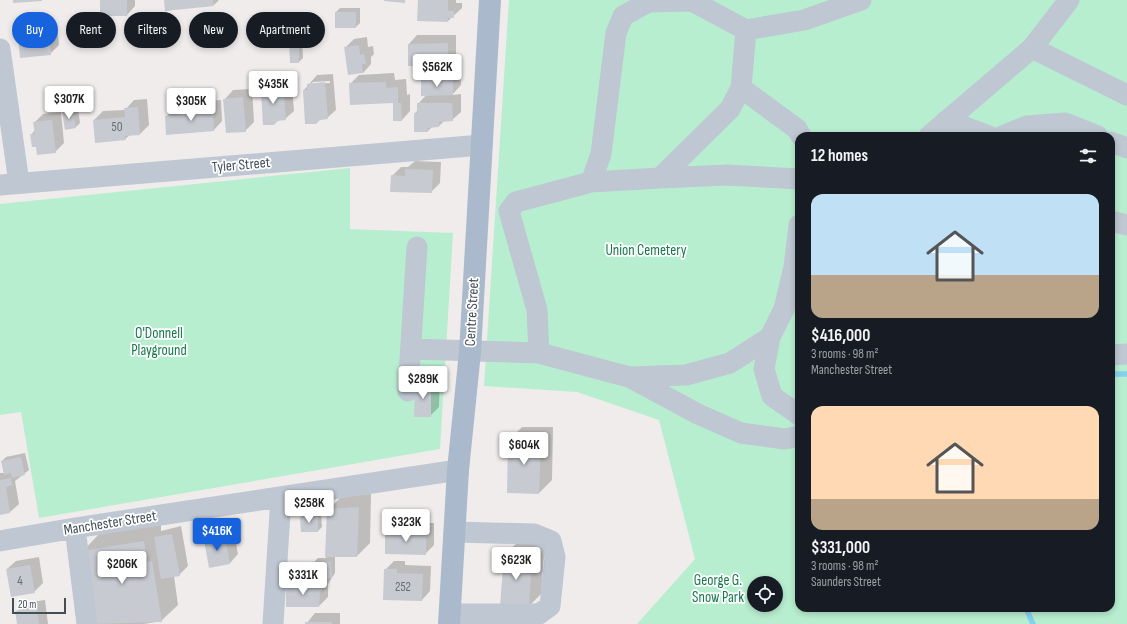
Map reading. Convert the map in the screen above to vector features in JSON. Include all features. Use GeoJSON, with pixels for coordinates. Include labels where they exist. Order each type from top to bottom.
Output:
{"type":"FeatureCollection","features":[{"type":"Feature","properties":{"kind":"main road","name":"Centre Street"},"geometry":{"type":"LineString","coordinates":[[450,619],[458,470],[470,352],[490,0]]}},
{"type":"Feature","properties":{"kind":"street"},"geometry":{"type":"LineString","coordinates":[[590,182],[601,154],[616,33],[623,16],[648,2],[690,0],[746,30],[804,20],[861,0]]}},
{"type":"Feature","properties":{"kind":"street"},"geometry":{"type":"LineString","coordinates":[[934,132],[1032,48],[1069,0]]}},
{"type":"Feature","properties":{"kind":"street"},"geometry":{"type":"LineString","coordinates":[[660,178],[730,109],[741,88],[746,30]]}},
{"type":"Feature","properties":{"kind":"street"},"geometry":{"type":"LineString","coordinates":[[1032,48],[1127,95]]}},
{"type":"Feature","properties":{"kind":"street"},"geometry":{"type":"LineString","coordinates":[[0,49],[9,184]]}},
{"type":"Feature","properties":{"kind":"street"},"geometry":{"type":"LineString","coordinates":[[741,88],[797,129],[799,132]]}},
{"type":"Feature","properties":{"kind":"street"},"geometry":{"type":"LineString","coordinates":[[947,120],[978,132]]}},
{"type":"Feature","properties":{"kind":"street"},"geometry":{"type":"LineString","coordinates":[[1012,132],[1027,126],[1065,122],[1089,132]]}},
{"type":"Feature","properties":{"kind":"street"},"geometry":{"type":"LineString","coordinates":[[1115,144],[1127,148]]}},
{"type":"Feature","properties":{"kind":"street","name":"Tyler Street"},"geometry":{"type":"LineString","coordinates":[[9,184],[482,145]]}},
{"type":"Feature","properties":{"kind":"street"},"geometry":{"type":"LineString","coordinates":[[539,353],[537,310],[509,211],[516,202],[590,182],[727,175],[795,179]]}},
{"type":"Feature","properties":{"kind":"street"},"geometry":{"type":"LineString","coordinates":[[1115,221],[1127,225]]}},
{"type":"Feature","properties":{"kind":"street"},"geometry":{"type":"LineString","coordinates":[[408,391],[412,348],[417,247]]}},
{"type":"Feature","properties":{"kind":"street"},"geometry":{"type":"LineString","coordinates":[[795,259],[784,309],[770,337],[764,369],[772,396],[795,412]]}},
{"type":"Feature","properties":{"kind":"street"},"geometry":{"type":"LineString","coordinates":[[629,377],[686,375],[730,364],[770,337]]}},
{"type":"Feature","properties":{"kind":"street"},"geometry":{"type":"LineString","coordinates":[[412,348],[470,352],[539,353],[629,377],[698,414],[741,433],[785,439],[795,437]]}},
{"type":"Feature","properties":{"kind":"street"},"geometry":{"type":"LineString","coordinates":[[1115,355],[1127,354]]}},
{"type":"Feature","properties":{"kind":"street","name":"Manchester Street"},"geometry":{"type":"LineString","coordinates":[[0,541],[75,528],[458,470]]}},
{"type":"Feature","properties":{"kind":"street"},"geometry":{"type":"LineString","coordinates":[[273,624],[281,497]]}},
{"type":"Feature","properties":{"kind":"street"},"geometry":{"type":"LineString","coordinates":[[75,528],[87,624]]}},
{"type":"Feature","properties":{"kind":"street"},"geometry":{"type":"LineString","coordinates":[[450,619],[539,614],[546,611],[550,606],[555,557],[551,541],[534,534],[455,532]]}},
{"type":"Feature","properties":{"kind":"green space","name":"Union Cemetery"},"geometry":{"type":"Polygon","coordinates":[[[509,0],[1127,0],[1127,624],[637,624],[695,559],[659,420],[577,392],[484,386],[509,0]]]}},
{"type":"Feature","properties":{"kind":"green space","name":"O'Donnell Playground"},"geometry":{"type":"Polygon","coordinates":[[[350,168],[350,229],[453,233],[440,449],[39,518],[21,412],[0,415],[0,204],[350,168]]]}},
{"type":"Feature","properties":{"kind":"building"},"geometry":{"type":"Polygon","coordinates":[[[13,0],[42,0],[42,1],[13,3],[13,0]]]}},
{"type":"Feature","properties":{"kind":"building"},"geometry":{"type":"Polygon","coordinates":[[[100,0],[127,0],[127,12],[124,12],[124,16],[116,16],[116,12],[100,12],[100,0]]]}},
{"type":"Feature","properties":{"kind":"building"},"geometry":{"type":"Polygon","coordinates":[[[164,0],[213,0],[214,6],[165,11],[164,0]]]}},
{"type":"Feature","properties":{"kind":"building"},"geometry":{"type":"Polygon","coordinates":[[[405,0],[405,3],[384,1],[405,0]]]}},
{"type":"Feature","properties":{"kind":"building"},"geometry":{"type":"Polygon","coordinates":[[[418,0],[448,0],[448,11],[454,11],[454,18],[448,18],[448,22],[417,21],[418,0]]]}},
{"type":"Feature","properties":{"kind":"building"},"geometry":{"type":"Polygon","coordinates":[[[335,12],[356,12],[356,28],[335,28],[335,12]]]}},
{"type":"Feature","properties":{"kind":"building"},"geometry":{"type":"Polygon","coordinates":[[[448,43],[448,64],[437,65],[437,68],[408,66],[408,44],[448,43]]]}},
{"type":"Feature","properties":{"kind":"building"},"geometry":{"type":"Polygon","coordinates":[[[359,45],[360,55],[364,54],[366,64],[362,64],[363,73],[348,75],[344,47],[359,45]]]}},
{"type":"Feature","properties":{"kind":"building"},"geometry":{"type":"Polygon","coordinates":[[[19,48],[50,48],[51,55],[20,58],[19,48]]]}},
{"type":"Feature","properties":{"kind":"building"},"geometry":{"type":"Polygon","coordinates":[[[289,48],[299,48],[299,63],[290,63],[289,48]]]}},
{"type":"Feature","properties":{"kind":"building"},"geometry":{"type":"Polygon","coordinates":[[[453,79],[453,95],[421,96],[421,80],[453,79]]]}},
{"type":"Feature","properties":{"kind":"building"},"geometry":{"type":"Polygon","coordinates":[[[325,82],[328,119],[320,120],[316,124],[305,124],[303,90],[307,90],[307,84],[325,82]]]}},
{"type":"Feature","properties":{"kind":"building"},"geometry":{"type":"Polygon","coordinates":[[[386,82],[386,88],[398,87],[398,103],[401,103],[402,121],[393,121],[393,103],[350,105],[349,83],[386,82]]]}},
{"type":"Feature","properties":{"kind":"building"},"geometry":{"type":"Polygon","coordinates":[[[283,84],[286,120],[278,121],[274,125],[263,125],[261,92],[265,91],[265,85],[283,84]]]}},
{"type":"Feature","properties":{"kind":"building"},"geometry":{"type":"Polygon","coordinates":[[[243,97],[246,132],[226,133],[223,99],[243,97]]]}},
{"type":"Feature","properties":{"kind":"building"},"geometry":{"type":"Polygon","coordinates":[[[85,98],[87,109],[78,110],[76,99],[85,98]]]}},
{"type":"Feature","properties":{"kind":"building"},"geometry":{"type":"Polygon","coordinates":[[[417,103],[452,103],[453,121],[439,122],[439,127],[428,128],[428,132],[414,132],[414,113],[417,113],[417,103]]]}},
{"type":"Feature","properties":{"kind":"building"},"geometry":{"type":"Polygon","coordinates":[[[138,107],[140,135],[125,136],[126,140],[95,143],[93,120],[125,117],[124,108],[138,107]]]}},
{"type":"Feature","properties":{"kind":"building"},"geometry":{"type":"Polygon","coordinates":[[[213,108],[214,131],[166,135],[165,116],[181,115],[181,110],[213,108]]]}},
{"type":"Feature","properties":{"kind":"building"},"geometry":{"type":"Polygon","coordinates":[[[73,110],[76,128],[65,130],[62,112],[73,110]]]}},
{"type":"Feature","properties":{"kind":"building"},"geometry":{"type":"Polygon","coordinates":[[[52,120],[56,153],[37,155],[36,147],[32,147],[30,134],[35,134],[33,122],[52,120]]]}},
{"type":"Feature","properties":{"kind":"building"},"geometry":{"type":"Polygon","coordinates":[[[405,169],[433,170],[432,193],[390,192],[391,175],[405,176],[405,169]]]}},
{"type":"Feature","properties":{"kind":"building"},"geometry":{"type":"Polygon","coordinates":[[[415,383],[431,383],[431,417],[414,417],[415,383]]]}},
{"type":"Feature","properties":{"kind":"building"},"geometry":{"type":"Polygon","coordinates":[[[508,439],[541,440],[539,494],[507,493],[508,439]]]}},
{"type":"Feature","properties":{"kind":"building"},"geometry":{"type":"Polygon","coordinates":[[[21,457],[25,475],[12,478],[11,473],[4,475],[1,461],[21,457]]]}},
{"type":"Feature","properties":{"kind":"building"},"geometry":{"type":"Polygon","coordinates":[[[11,478],[12,485],[6,487],[10,513],[0,515],[0,480],[11,478]]]}},
{"type":"Feature","properties":{"kind":"building"},"geometry":{"type":"Polygon","coordinates":[[[359,507],[357,557],[325,557],[327,509],[359,507]]]}},
{"type":"Feature","properties":{"kind":"building"},"geometry":{"type":"Polygon","coordinates":[[[300,517],[318,517],[318,532],[301,532],[300,517]]]}},
{"type":"Feature","properties":{"kind":"building"},"geometry":{"type":"Polygon","coordinates":[[[385,531],[426,531],[426,555],[385,554],[385,531]]]}},
{"type":"Feature","properties":{"kind":"building"},"geometry":{"type":"Polygon","coordinates":[[[172,534],[180,576],[161,579],[154,537],[172,534]]]}},
{"type":"Feature","properties":{"kind":"building"},"geometry":{"type":"Polygon","coordinates":[[[225,536],[230,564],[209,568],[204,540],[225,536]]]}},
{"type":"Feature","properties":{"kind":"building"},"geometry":{"type":"Polygon","coordinates":[[[144,541],[147,562],[152,561],[162,622],[93,624],[82,551],[144,541]]]}},
{"type":"Feature","properties":{"kind":"building"},"geometry":{"type":"Polygon","coordinates":[[[504,554],[532,556],[529,608],[500,606],[504,554]]]}},
{"type":"Feature","properties":{"kind":"building"},"geometry":{"type":"Polygon","coordinates":[[[313,562],[331,562],[332,578],[313,578],[313,562]]]}},
{"type":"Feature","properties":{"kind":"building"},"geometry":{"type":"Polygon","coordinates":[[[30,565],[35,593],[11,597],[6,569],[30,565]]]}},
{"type":"Feature","properties":{"kind":"building"},"geometry":{"type":"Polygon","coordinates":[[[384,569],[397,569],[397,573],[423,574],[422,601],[383,600],[384,569]]]}},
{"type":"Feature","properties":{"kind":"building"},"geometry":{"type":"Polygon","coordinates":[[[316,582],[322,582],[319,607],[286,607],[286,585],[316,585],[316,582]]]}},
{"type":"Feature","properties":{"kind":"building"},"geometry":{"type":"Polygon","coordinates":[[[37,608],[39,624],[17,624],[15,611],[37,608]]]}},
{"type":"Feature","properties":{"kind":"building"},"geometry":{"type":"Polygon","coordinates":[[[305,622],[332,622],[332,624],[305,624],[305,622]]]}},
{"type":"Feature","properties":{"kind":"waterway"},"geometry":{"type":"LineString","coordinates":[[1115,374],[1127,374]]}},
{"type":"Feature","properties":{"kind":"waterway"},"geometry":{"type":"LineString","coordinates":[[1028,612],[1033,624]]}},
{"type":"Feature","properties":{"kind":"park label","name":"George G. Snow Park"},"geometry":{"type":"Point","coordinates":[718,588]}}]}
